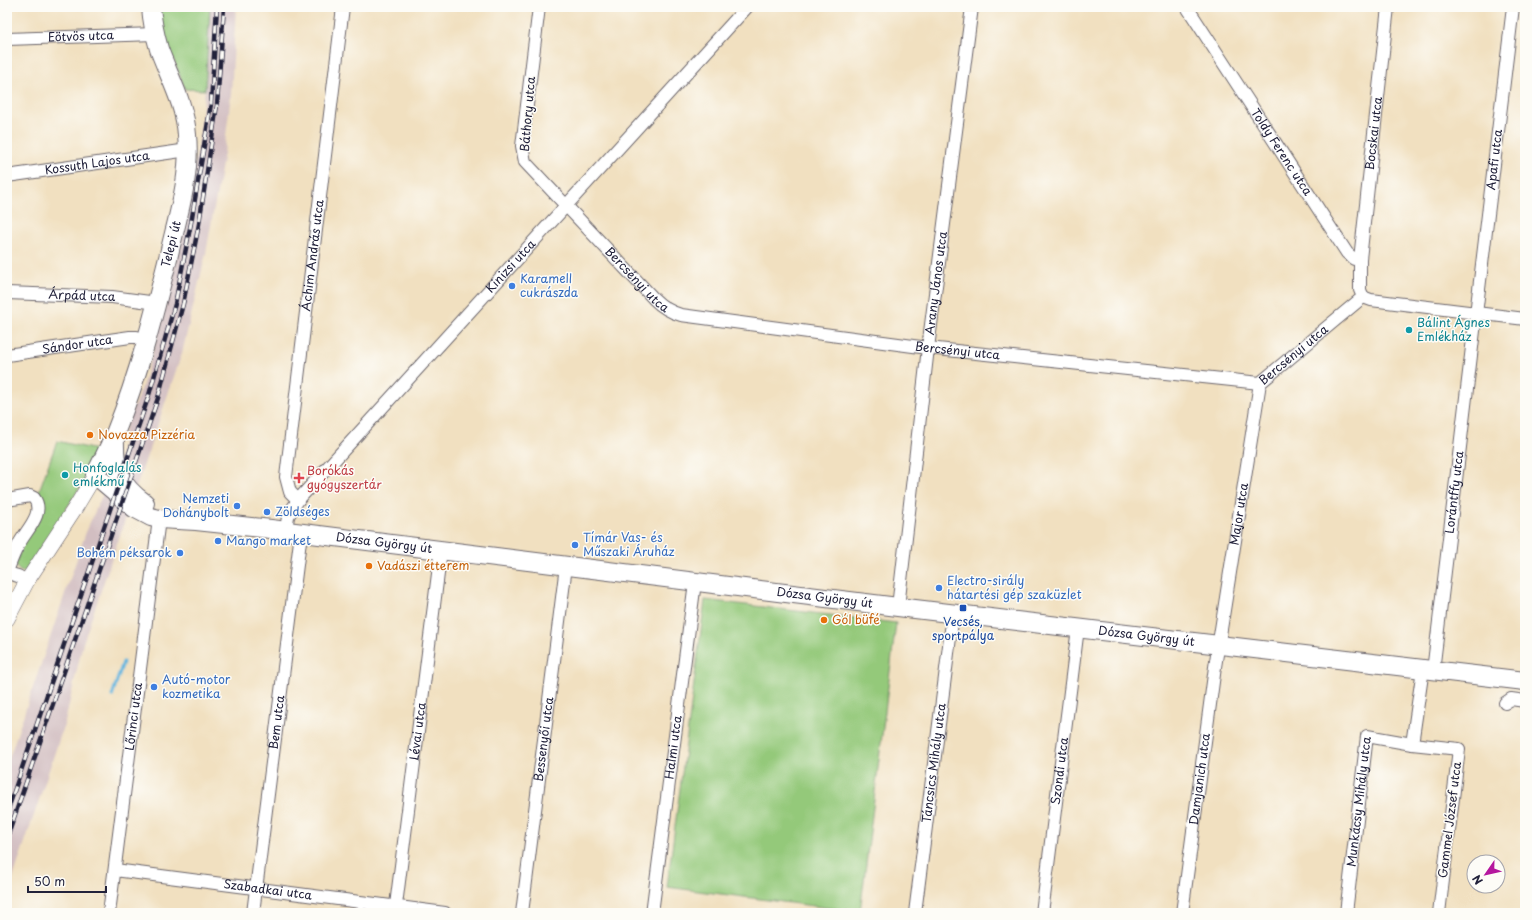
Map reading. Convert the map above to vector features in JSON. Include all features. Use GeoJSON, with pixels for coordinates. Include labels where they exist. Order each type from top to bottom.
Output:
{"type":"FeatureCollection","features":[{"type":"Feature","properties":{"kind":"main road","name":"Telepi út"},"geometry":{"type":"LineString","coordinates":[[95,475],[115,433],[147,341],[178,218],[186,176],[188,150],[187,133],[180,102],[155,34],[151,7]]}},
{"type":"Feature","properties":{"kind":"main road"},"geometry":{"type":"LineString","coordinates":[[95,475],[105,473],[118,475],[116,466],[115,433]]}},
{"type":"Feature","properties":{"kind":"main road","name":"Dózsa György út"},"geometry":{"type":"LineString","coordinates":[[95,475],[134,508],[151,517],[159,519],[196,521],[293,532],[953,614],[1525,681]]}},
{"type":"Feature","properties":{"kind":"main road","name":"Dózsa György út"},"geometry":{"type":"LineString","coordinates":[[118,475],[132,492],[151,507],[196,521]]}},
{"type":"Feature","properties":{"kind":"street","name":"Áchim András utca"},"geometry":{"type":"LineString","coordinates":[[298,500],[290,492],[286,477],[343,7]]}},
{"type":"Feature","properties":{"kind":"street","name":"Báthory utca"},"geometry":{"type":"LineString","coordinates":[[539,7],[522,146],[523,154],[525,162],[566,206]]}},
{"type":"Feature","properties":{"kind":"street","name":"Kinizsi utca"},"geometry":{"type":"LineString","coordinates":[[293,532],[288,516],[298,500],[747,7]]}},
{"type":"Feature","properties":{"kind":"street","name":"Arany János utca"},"geometry":{"type":"LineString","coordinates":[[898,607],[928,348],[972,7]]}},
{"type":"Feature","properties":{"kind":"street","name":"Toldy Ferenc utca"},"geometry":{"type":"LineString","coordinates":[[1187,7],[1347,253],[1354,259],[1360,259]]}},
{"type":"Feature","properties":{"kind":"street","name":"Bocskai utca"},"geometry":{"type":"LineString","coordinates":[[1360,259],[1388,7]]}},
{"type":"Feature","properties":{"kind":"street","name":"Apafi utca"},"geometry":{"type":"LineString","coordinates":[[1477,313],[1513,7]]}},
{"type":"Feature","properties":{"kind":"street","name":"Eötvös utca"},"geometry":{"type":"LineString","coordinates":[[7,39],[155,34]]}},
{"type":"Feature","properties":{"kind":"street","name":"Kossuth Lajos utca"},"geometry":{"type":"LineString","coordinates":[[7,176],[188,150]]}},
{"type":"Feature","properties":{"kind":"street","name":"Bercsényi utca"},"geometry":{"type":"LineString","coordinates":[[566,206],[654,299],[662,307],[671,312],[689,316],[928,348],[1260,383],[1363,296]]}},
{"type":"Feature","properties":{"kind":"street"},"geometry":{"type":"LineString","coordinates":[[1360,259],[1360,290],[1363,296],[1371,300],[1525,319]]}},
{"type":"Feature","properties":{"kind":"street","name":"Árpád utca"},"geometry":{"type":"LineString","coordinates":[[7,293],[112,297],[157,303]]}},
{"type":"Feature","properties":{"kind":"street","name":"Lorántffy utca"},"geometry":{"type":"LineString","coordinates":[[1412,744],[1428,670],[1477,313]]}},
{"type":"Feature","properties":{"kind":"street","name":"Sándor utca"},"geometry":{"type":"LineString","coordinates":[[7,355],[130,337],[137,337],[147,341]]}},
{"type":"Feature","properties":{"kind":"street","name":"Major utca"},"geometry":{"type":"LineString","coordinates":[[1219,645],[1260,383]]}},
{"type":"Feature","properties":{"kind":"street"},"geometry":{"type":"LineString","coordinates":[[7,620],[27,581],[95,475]]}},
{"type":"Feature","properties":{"kind":"street"},"geometry":{"type":"LineString","coordinates":[[7,500],[30,496],[38,505],[37,514],[17,546],[7,573],[18,576],[27,581]]}},
{"type":"Feature","properties":{"kind":"street","name":"Lőrinci utca"},"geometry":{"type":"LineString","coordinates":[[109,913],[159,519]]}},
{"type":"Feature","properties":{"kind":"street","name":"Bem utca"},"geometry":{"type":"LineString","coordinates":[[253,913],[293,532]]}},
{"type":"Feature","properties":{"kind":"street","name":"Lévai utca"},"geometry":{"type":"LineString","coordinates":[[395,910],[441,550]]}},
{"type":"Feature","properties":{"kind":"street","name":"Bessenyői utca"},"geometry":{"type":"LineString","coordinates":[[522,913],[566,566]]}},
{"type":"Feature","properties":{"kind":"street","name":"Halmi utca"},"geometry":{"type":"LineString","coordinates":[[652,913],[695,582]]}},
{"type":"Feature","properties":{"kind":"street","name":"Táncsics Mihály utca"},"geometry":{"type":"LineString","coordinates":[[915,913],[953,614]]}},
{"type":"Feature","properties":{"kind":"street","name":"Szondi utca"},"geometry":{"type":"LineString","coordinates":[[1042,913],[1078,628]]}},
{"type":"Feature","properties":{"kind":"street","name":"Damjanich utca"},"geometry":{"type":"LineString","coordinates":[[1182,913],[1219,645]]}},
{"type":"Feature","properties":{"kind":"street"},"geometry":{"type":"LineString","coordinates":[[1505,703],[1511,699],[1525,701]]}},
{"type":"Feature","properties":{"kind":"street","name":"Munkácsy Mihály utca"},"geometry":{"type":"LineString","coordinates":[[1346,913],[1367,736],[1412,744]]}},
{"type":"Feature","properties":{"kind":"street","name":"Gammel József utca"},"geometry":{"type":"LineString","coordinates":[[1412,744],[1459,749],[1439,913]]}},
{"type":"Feature","properties":{"kind":"street","name":"Szabadkai utca"},"geometry":{"type":"LineString","coordinates":[[115,870],[256,888],[395,910],[445,913]]}},
{"type":"Feature","properties":{"kind":"shaded area"},"geometry":{"type":"Polygon","coordinates":[[[210,7],[236,7],[231,94],[224,153],[206,253],[182,353],[83,643],[65,722],[7,896],[7,764],[87,529],[121,454],[125,428],[142,387],[162,322],[185,218],[198,148],[205,90],[210,7]]]}},
{"type":"Feature","properties":{"kind":"green space"},"geometry":{"type":"Polygon","coordinates":[[[158,7],[210,7],[205,90],[185,89],[160,25],[158,7]]]}},
{"type":"Feature","properties":{"kind":"green space"},"geometry":{"type":"Polygon","coordinates":[[[57,441],[101,451],[89,474],[25,572],[18,569],[15,565],[40,498],[39,491],[57,441]]]}},
{"type":"Feature","properties":{"kind":"green space"},"geometry":{"type":"Polygon","coordinates":[[[705,600],[896,623],[860,912],[667,887],[705,600]]]}},
{"type":"Feature","properties":{"kind":"waterway"},"geometry":{"type":"LineString","coordinates":[[112,696],[123,662]]}},
{"type":"Feature","properties":{"kind":"railway"},"geometry":{"type":"LineString","coordinates":[[7,812],[149,395],[175,304],[191,223],[211,104],[217,7]]}},
{"type":"Feature","properties":{"kind":"railway"},"geometry":{"type":"LineString","coordinates":[[7,838],[158,398],[183,304],[199,224],[217,105],[224,7]]}},
{"type":"Feature","properties":{"kind":"place","name":"Karamell cukrászda"},"geometry":{"type":"Point","coordinates":[512,286]}},
{"type":"Feature","properties":{"kind":"place","name":"Bálint Ágnes Emlékház"},"geometry":{"type":"Point","coordinates":[1409,330]}},
{"type":"Feature","properties":{"kind":"place","name":"Novazza Pizzéria"},"geometry":{"type":"Point","coordinates":[90,435]}},
{"type":"Feature","properties":{"kind":"place","name":"Honfoglalás emlékmű"},"geometry":{"type":"Point","coordinates":[65,475]}},
{"type":"Feature","properties":{"kind":"place","name":"Borókás gyógyszertár"},"geometry":{"type":"Point","coordinates":[299,478]}},
{"type":"Feature","properties":{"kind":"place","name":"Nemzeti Dohánybolt"},"geometry":{"type":"Point","coordinates":[237,506]}},
{"type":"Feature","properties":{"kind":"place","name":"Zöldséges"},"geometry":{"type":"Point","coordinates":[267,512]}},
{"type":"Feature","properties":{"kind":"place","name":"Mango market"},"geometry":{"type":"Point","coordinates":[218,541]}},
{"type":"Feature","properties":{"kind":"place","name":"Tímár Vas- és Műszaki Áruház"},"geometry":{"type":"Point","coordinates":[575,545]}},
{"type":"Feature","properties":{"kind":"place","name":"Bohém péksarok"},"geometry":{"type":"Point","coordinates":[180,553]}},
{"type":"Feature","properties":{"kind":"place","name":"Vadászi étterem"},"geometry":{"type":"Point","coordinates":[369,566]}},
{"type":"Feature","properties":{"kind":"place","name":"Electro-sirály hátartési gép szaküzlet"},"geometry":{"type":"Point","coordinates":[939,588]}},
{"type":"Feature","properties":{"kind":"place","name":"Vecsés, sportpálya"},"geometry":{"type":"Point","coordinates":[963,608]}},
{"type":"Feature","properties":{"kind":"place","name":"Gól büfé"},"geometry":{"type":"Point","coordinates":[824,620]}},
{"type":"Feature","properties":{"kind":"place","name":"Autó-motor kozmetika"},"geometry":{"type":"Point","coordinates":[154,687]}}]}
